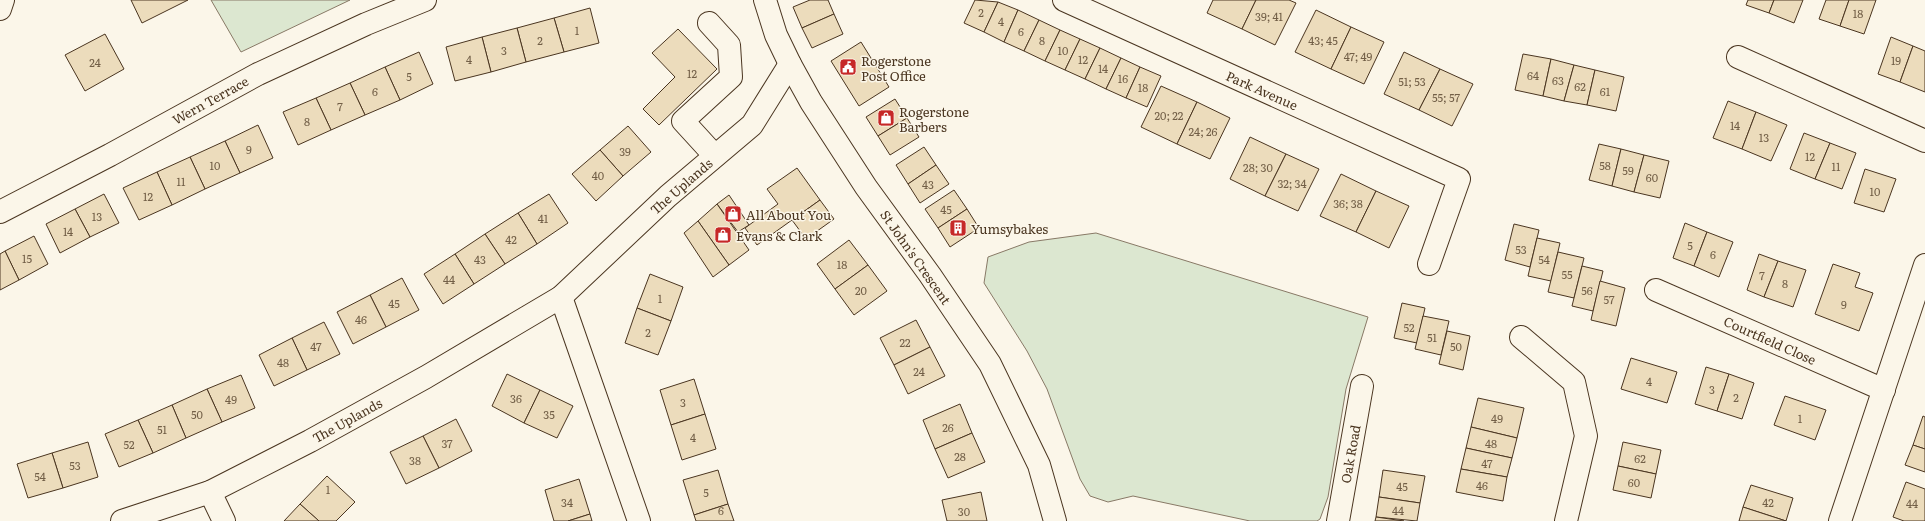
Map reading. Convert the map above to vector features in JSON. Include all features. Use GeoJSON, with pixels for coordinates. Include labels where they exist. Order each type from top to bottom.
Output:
{"type":"FeatureCollection","features":[{"type":"Feature","properties":{"kind":"street"},"geometry":{"type":"LineString","coordinates":[[0,9],[3,0]]}},
{"type":"Feature","properties":{"kind":"street","name":"Wern Terrace"},"geometry":{"type":"LineString","coordinates":[[0,212],[110,155],[258,74],[366,24],[425,0]]}},
{"type":"Feature","properties":{"kind":"street","name":"St John's Crescent"},"geometry":{"type":"LineString","coordinates":[[765,0],[776,35],[811,102],[866,187],[930,275],[990,364],[1039,465],[1055,521]]}},
{"type":"Feature","properties":{"kind":"street","name":"Park Avenue"},"geometry":{"type":"LineString","coordinates":[[1064,0],[1459,179],[1429,264]]}},
{"type":"Feature","properties":{"kind":"street"},"geometry":{"type":"LineString","coordinates":[[709,23],[730,45],[731,77],[683,121],[716,156]]}},
{"type":"Feature","properties":{"kind":"street"},"geometry":{"type":"LineString","coordinates":[[1738,57],[1925,141]]}},
{"type":"Feature","properties":{"kind":"street","name":"The Uplands"},"geometry":{"type":"LineString","coordinates":[[122,521],[210,492],[310,441],[419,380],[561,297],[668,196],[752,125],[790,64]]}},
{"type":"Feature","properties":{"kind":"street"},"geometry":{"type":"LineString","coordinates":[[1840,521],[1884,390],[1917,318],[1925,265]]}},
{"type":"Feature","properties":{"kind":"street","name":"Courtfield Close"},"geometry":{"type":"LineString","coordinates":[[1656,290],[1884,390]]}},
{"type":"Feature","properties":{"kind":"street"},"geometry":{"type":"LineString","coordinates":[[561,297],[639,521]]}},
{"type":"Feature","properties":{"kind":"street"},"geometry":{"type":"LineString","coordinates":[[1521,337],[1574,382],[1586,436],[1566,521]]}},
{"type":"Feature","properties":{"kind":"street","name":"Oak Road"},"geometry":{"type":"LineString","coordinates":[[1338,521],[1362,386]]}},
{"type":"Feature","properties":{"kind":"street"},"geometry":{"type":"LineString","coordinates":[[210,492],[224,521]]}},
{"type":"Feature","properties":{"kind":"green space"},"geometry":{"type":"Polygon","coordinates":[[[211,0],[350,0],[241,52],[211,0]]]}},
{"type":"Feature","properties":{"kind":"green space"},"geometry":{"type":"Polygon","coordinates":[[[1096,233],[1368,317],[1346,389],[1328,497],[1320,519],[1317,521],[1250,521],[1133,496],[1108,502],[1090,496],[1080,479],[1047,389],[1027,351],[984,283],[988,257],[1029,242],[1096,233]]]}},
{"type":"Feature","properties":{"kind":"building"},"geometry":{"type":"Polygon","coordinates":[[[131,0],[188,0],[142,23],[131,0]]]}},
{"type":"Feature","properties":{"kind":"building"},"geometry":{"type":"Polygon","coordinates":[[[810,0],[828,0],[834,14],[802,28],[793,7],[810,0]]]}},
{"type":"Feature","properties":{"kind":"building"},"geometry":{"type":"Polygon","coordinates":[[[975,0],[998,2],[984,32],[964,23],[975,0]]]}},
{"type":"Feature","properties":{"kind":"building"},"geometry":{"type":"Polygon","coordinates":[[[1213,0],[1256,0],[1242,29],[1207,13],[1213,0]]]}},
{"type":"Feature","properties":{"kind":"building"},"geometry":{"type":"Polygon","coordinates":[[[1256,0],[1289,0],[1296,3],[1275,45],[1242,29],[1256,0]]]}},
{"type":"Feature","properties":{"kind":"building"},"geometry":{"type":"Polygon","coordinates":[[[1748,0],[1774,0],[1769,13],[1746,5],[1748,0]]]}},
{"type":"Feature","properties":{"kind":"building"},"geometry":{"type":"Polygon","coordinates":[[[1774,0],[1803,0],[1794,23],[1769,13],[1774,0]]]}},
{"type":"Feature","properties":{"kind":"building"},"geometry":{"type":"Polygon","coordinates":[[[1826,0],[1849,0],[1840,26],[1819,19],[1826,0]]]}},
{"type":"Feature","properties":{"kind":"building"},"geometry":{"type":"Polygon","coordinates":[[[1849,0],[1876,0],[1864,34],[1840,26],[1849,0]]]}},
{"type":"Feature","properties":{"kind":"building"},"geometry":{"type":"Polygon","coordinates":[[[998,2],[1018,10],[1004,42],[984,32],[998,2]]]}},
{"type":"Feature","properties":{"kind":"building"},"geometry":{"type":"Polygon","coordinates":[[[590,8],[599,43],[564,52],[554,18],[590,8]]]}},
{"type":"Feature","properties":{"kind":"building"},"geometry":{"type":"Polygon","coordinates":[[[1018,10],[1039,20],[1024,51],[1004,42],[1018,10]]]}},
{"type":"Feature","properties":{"kind":"building"},"geometry":{"type":"Polygon","coordinates":[[[1316,10],[1351,27],[1331,69],[1295,52],[1316,10]]]}},
{"type":"Feature","properties":{"kind":"building"},"geometry":{"type":"Polygon","coordinates":[[[834,14],[843,34],[812,48],[802,28],[834,14]]]}},
{"type":"Feature","properties":{"kind":"building"},"geometry":{"type":"Polygon","coordinates":[[[554,18],[564,52],[526,62],[517,28],[554,18]]]}},
{"type":"Feature","properties":{"kind":"building"},"geometry":{"type":"Polygon","coordinates":[[[1039,20],[1060,30],[1045,61],[1024,51],[1039,20]]]}},
{"type":"Feature","properties":{"kind":"building"},"geometry":{"type":"Polygon","coordinates":[[[1351,27],[1384,42],[1364,84],[1331,69],[1351,27]]]}},
{"type":"Feature","properties":{"kind":"building"},"geometry":{"type":"Polygon","coordinates":[[[517,28],[526,62],[491,72],[482,37],[517,28]]]}},
{"type":"Feature","properties":{"kind":"building"},"geometry":{"type":"Polygon","coordinates":[[[678,29],[717,69],[659,125],[643,109],[675,77],[652,53],[678,29]]]}},
{"type":"Feature","properties":{"kind":"building"},"geometry":{"type":"Polygon","coordinates":[[[1060,30],[1080,39],[1065,70],[1045,61],[1060,30]]]}},
{"type":"Feature","properties":{"kind":"building"},"geometry":{"type":"Polygon","coordinates":[[[105,34],[124,69],[85,91],[65,55],[105,34]]]}},
{"type":"Feature","properties":{"kind":"building"},"geometry":{"type":"Polygon","coordinates":[[[482,37],[491,72],[455,81],[446,47],[482,37]]]}},
{"type":"Feature","properties":{"kind":"building"},"geometry":{"type":"Polygon","coordinates":[[[1891,37],[1913,46],[1900,82],[1878,74],[1891,37]]]}},
{"type":"Feature","properties":{"kind":"building"},"geometry":{"type":"Polygon","coordinates":[[[1080,39],[1100,48],[1085,79],[1065,70],[1080,39]]]}},
{"type":"Feature","properties":{"kind":"building"},"geometry":{"type":"Polygon","coordinates":[[[861,42],[889,87],[859,106],[831,61],[861,42]]]}},
{"type":"Feature","properties":{"kind":"building"},"geometry":{"type":"Polygon","coordinates":[[[1913,46],[1925,51],[1925,92],[1900,82],[1913,46]]]}},
{"type":"Feature","properties":{"kind":"building"},"geometry":{"type":"Polygon","coordinates":[[[1100,48],[1121,58],[1106,89],[1085,79],[1100,48]]]}},
{"type":"Feature","properties":{"kind":"building"},"geometry":{"type":"Polygon","coordinates":[[[419,52],[433,84],[400,100],[385,67],[419,52]]]}},
{"type":"Feature","properties":{"kind":"building"},"geometry":{"type":"Polygon","coordinates":[[[1404,52],[1440,69],[1419,110],[1384,94],[1404,52]]]}},
{"type":"Feature","properties":{"kind":"building"},"geometry":{"type":"Polygon","coordinates":[[[1523,54],[1551,59],[1543,96],[1515,90],[1523,54]]]}},
{"type":"Feature","properties":{"kind":"building"},"geometry":{"type":"Polygon","coordinates":[[[1121,58],[1140,67],[1126,98],[1106,89],[1121,58]]]}},
{"type":"Feature","properties":{"kind":"building"},"geometry":{"type":"Polygon","coordinates":[[[1551,59],[1574,65],[1564,101],[1543,96],[1551,59]]]}},
{"type":"Feature","properties":{"kind":"building"},"geometry":{"type":"Polygon","coordinates":[[[1574,65],[1595,70],[1587,105],[1564,101],[1574,65]]]}},
{"type":"Feature","properties":{"kind":"building"},"geometry":{"type":"Polygon","coordinates":[[[385,67],[400,100],[365,115],[350,83],[385,67]]]}},
{"type":"Feature","properties":{"kind":"building"},"geometry":{"type":"Polygon","coordinates":[[[1140,67],[1161,76],[1147,107],[1126,98],[1140,67]]]}},
{"type":"Feature","properties":{"kind":"building"},"geometry":{"type":"Polygon","coordinates":[[[1440,69],[1473,84],[1452,126],[1419,110],[1440,69]]]}},
{"type":"Feature","properties":{"kind":"building"},"geometry":{"type":"Polygon","coordinates":[[[1595,70],[1624,77],[1616,111],[1587,105],[1595,70]]]}},
{"type":"Feature","properties":{"kind":"building"},"geometry":{"type":"Polygon","coordinates":[[[350,83],[365,115],[331,130],[316,98],[350,83]]]}},
{"type":"Feature","properties":{"kind":"building"},"geometry":{"type":"Polygon","coordinates":[[[1161,86],[1197,102],[1177,144],[1141,127],[1161,86]]]}},
{"type":"Feature","properties":{"kind":"building"},"geometry":{"type":"Polygon","coordinates":[[[316,98],[331,130],[298,145],[283,112],[316,98]]]}},
{"type":"Feature","properties":{"kind":"building","name":"Rogerstone Barbers"},"geometry":{"type":"Polygon","coordinates":[[[895,99],[907,118],[878,136],[866,117],[895,99]]]}},
{"type":"Feature","properties":{"kind":"building"},"geometry":{"type":"Polygon","coordinates":[[[1728,101],[1756,112],[1742,149],[1713,138],[1728,101]]]}},
{"type":"Feature","properties":{"kind":"building"},"geometry":{"type":"Polygon","coordinates":[[[1197,102],[1230,118],[1210,159],[1177,144],[1197,102]]]}},
{"type":"Feature","properties":{"kind":"building"},"geometry":{"type":"Polygon","coordinates":[[[1756,112],[1787,125],[1771,161],[1742,149],[1756,112]]]}},
{"type":"Feature","properties":{"kind":"building"},"geometry":{"type":"Polygon","coordinates":[[[907,118],[919,137],[890,155],[878,136],[907,118]]]}},
{"type":"Feature","properties":{"kind":"building"},"geometry":{"type":"Polygon","coordinates":[[[258,125],[273,158],[240,173],[225,141],[258,125]]]}},
{"type":"Feature","properties":{"kind":"building"},"geometry":{"type":"Polygon","coordinates":[[[628,126],[651,152],[623,176],[600,150],[628,126]]]}},
{"type":"Feature","properties":{"kind":"building"},"geometry":{"type":"Polygon","coordinates":[[[1804,133],[1830,143],[1815,179],[1790,169],[1804,133]]]}},
{"type":"Feature","properties":{"kind":"building"},"geometry":{"type":"Polygon","coordinates":[[[1250,137],[1286,154],[1265,196],[1230,179],[1250,137]]]}},
{"type":"Feature","properties":{"kind":"building"},"geometry":{"type":"Polygon","coordinates":[[[225,141],[240,173],[205,189],[190,157],[225,141]]]}},
{"type":"Feature","properties":{"kind":"building"},"geometry":{"type":"Polygon","coordinates":[[[1830,143],[1856,153],[1842,189],[1815,179],[1830,143]]]}},
{"type":"Feature","properties":{"kind":"building"},"geometry":{"type":"Polygon","coordinates":[[[1599,144],[1621,149],[1612,186],[1589,180],[1599,144]]]}},
{"type":"Feature","properties":{"kind":"building"},"geometry":{"type":"Polygon","coordinates":[[[924,147],[936,165],[908,184],[896,165],[924,147]]]}},
{"type":"Feature","properties":{"kind":"building"},"geometry":{"type":"Polygon","coordinates":[[[1621,149],[1644,155],[1634,192],[1612,186],[1621,149]]]}},
{"type":"Feature","properties":{"kind":"building"},"geometry":{"type":"Polygon","coordinates":[[[600,150],[623,176],[596,201],[572,174],[600,150]]]}},
{"type":"Feature","properties":{"kind":"building"},"geometry":{"type":"Polygon","coordinates":[[[1286,154],[1319,169],[1298,211],[1265,196],[1286,154]]]}},
{"type":"Feature","properties":{"kind":"building"},"geometry":{"type":"Polygon","coordinates":[[[1644,155],[1669,161],[1660,198],[1634,192],[1644,155]]]}},
{"type":"Feature","properties":{"kind":"building"},"geometry":{"type":"Polygon","coordinates":[[[190,157],[205,189],[172,205],[157,172],[190,157]]]}},
{"type":"Feature","properties":{"kind":"building"},"geometry":{"type":"Polygon","coordinates":[[[936,165],[949,184],[920,203],[908,184],[936,165]]]}},
{"type":"Feature","properties":{"kind":"building"},"geometry":{"type":"Polygon","coordinates":[[[797,168],[820,200],[757,245],[745,228],[778,204],[767,189],[797,168]]]}},
{"type":"Feature","properties":{"kind":"building"},"geometry":{"type":"Polygon","coordinates":[[[1865,169],[1896,179],[1884,212],[1854,203],[1865,169]]]}},
{"type":"Feature","properties":{"kind":"building"},"geometry":{"type":"Polygon","coordinates":[[[157,172],[172,205],[139,220],[123,188],[157,172]]]}},
{"type":"Feature","properties":{"kind":"building"},"geometry":{"type":"Polygon","coordinates":[[[1341,174],[1376,191],[1356,232],[1320,216],[1341,174]]]}},
{"type":"Feature","properties":{"kind":"building"},"geometry":{"type":"Polygon","coordinates":[[[954,190],[967,209],[938,228],[925,209],[954,190]]]}},
{"type":"Feature","properties":{"kind":"building"},"geometry":{"type":"Polygon","coordinates":[[[1376,191],[1409,206],[1389,248],[1356,232],[1376,191]]]}},
{"type":"Feature","properties":{"kind":"building"},"geometry":{"type":"Polygon","coordinates":[[[104,194],[119,223],[90,237],[75,209],[104,194]]]}},
{"type":"Feature","properties":{"kind":"building"},"geometry":{"type":"Polygon","coordinates":[[[549,194],[568,223],[537,244],[518,213],[549,194]]]}},
{"type":"Feature","properties":{"kind":"building"},"geometry":{"type":"Polygon","coordinates":[[[729,195],[749,225],[738,232],[717,204],[729,195]]]}},
{"type":"Feature","properties":{"kind":"building"},"geometry":{"type":"Polygon","coordinates":[[[820,200],[834,219],[806,239],[792,220],[820,200]]]}},
{"type":"Feature","properties":{"kind":"building"},"geometry":{"type":"Polygon","coordinates":[[[717,204],[749,250],[729,265],[698,221],[717,204]]]}},
{"type":"Feature","properties":{"kind":"building"},"geometry":{"type":"Polygon","coordinates":[[[75,209],[90,237],[60,253],[46,224],[75,209]]]}},
{"type":"Feature","properties":{"kind":"building","name":"Yumsybakes"},"geometry":{"type":"Polygon","coordinates":[[[967,209],[979,228],[950,247],[938,228],[967,209]]]}},
{"type":"Feature","properties":{"kind":"building"},"geometry":{"type":"Polygon","coordinates":[[[518,213],[537,244],[505,264],[485,234],[518,213]]]}},
{"type":"Feature","properties":{"kind":"building"},"geometry":{"type":"Polygon","coordinates":[[[698,221],[729,265],[713,277],[684,233],[698,221]]]}},
{"type":"Feature","properties":{"kind":"building"},"geometry":{"type":"Polygon","coordinates":[[[1685,223],[1707,232],[1694,266],[1673,258],[1685,223]]]}},
{"type":"Feature","properties":{"kind":"building"},"geometry":{"type":"Polygon","coordinates":[[[1514,224],[1539,230],[1530,267],[1505,260],[1514,224]]]}},
{"type":"Feature","properties":{"kind":"building"},"geometry":{"type":"Polygon","coordinates":[[[1707,232],[1733,242],[1719,277],[1694,266],[1707,232]]]}},
{"type":"Feature","properties":{"kind":"building"},"geometry":{"type":"Polygon","coordinates":[[[485,234],[505,264],[474,284],[455,254],[485,234]]]}},
{"type":"Feature","properties":{"kind":"building"},"geometry":{"type":"Polygon","coordinates":[[[34,236],[48,264],[19,280],[5,251],[34,236]]]}},
{"type":"Feature","properties":{"kind":"building"},"geometry":{"type":"Polygon","coordinates":[[[1537,238],[1560,243],[1551,281],[1528,276],[1537,238]]]}},
{"type":"Feature","properties":{"kind":"building"},"geometry":{"type":"Polygon","coordinates":[[[849,240],[868,265],[835,289],[817,264],[849,240]]]}},
{"type":"Feature","properties":{"kind":"building"},"geometry":{"type":"Polygon","coordinates":[[[5,251],[19,280],[0,290],[0,254],[5,251]]]}},
{"type":"Feature","properties":{"kind":"building"},"geometry":{"type":"Polygon","coordinates":[[[1558,252],[1584,258],[1574,298],[1548,292],[1558,252]]]}},
{"type":"Feature","properties":{"kind":"building"},"geometry":{"type":"Polygon","coordinates":[[[455,254],[474,284],[443,304],[424,274],[455,254]]]}},
{"type":"Feature","properties":{"kind":"building"},"geometry":{"type":"Polygon","coordinates":[[[1759,254],[1778,261],[1764,297],[1747,290],[1759,254]]]}},
{"type":"Feature","properties":{"kind":"building"},"geometry":{"type":"Polygon","coordinates":[[[1778,261],[1806,270],[1793,307],[1764,297],[1778,261]]]}},
{"type":"Feature","properties":{"kind":"building"},"geometry":{"type":"Polygon","coordinates":[[[1833,264],[1860,273],[1855,287],[1873,293],[1859,331],[1815,314],[1833,264]]]}},
{"type":"Feature","properties":{"kind":"building"},"geometry":{"type":"Polygon","coordinates":[[[868,265],[887,291],[854,315],[835,289],[868,265]]]}},
{"type":"Feature","properties":{"kind":"building"},"geometry":{"type":"Polygon","coordinates":[[[1582,266],[1603,271],[1593,311],[1572,306],[1582,266]]]}},
{"type":"Feature","properties":{"kind":"building"},"geometry":{"type":"Polygon","coordinates":[[[650,274],[683,287],[671,321],[637,308],[650,274]]]}},
{"type":"Feature","properties":{"kind":"building"},"geometry":{"type":"Polygon","coordinates":[[[402,278],[419,310],[386,327],[370,295],[402,278]]]}},
{"type":"Feature","properties":{"kind":"building"},"geometry":{"type":"Polygon","coordinates":[[[1600,281],[1625,288],[1616,326],[1591,320],[1600,281]]]}},
{"type":"Feature","properties":{"kind":"building"},"geometry":{"type":"Polygon","coordinates":[[[370,295],[386,327],[353,344],[337,312],[370,295]]]}},
{"type":"Feature","properties":{"kind":"building"},"geometry":{"type":"Polygon","coordinates":[[[1402,303],[1425,308],[1417,343],[1394,338],[1402,303]]]}},
{"type":"Feature","properties":{"kind":"building"},"geometry":{"type":"Polygon","coordinates":[[[637,308],[671,321],[658,355],[625,343],[637,308]]]}},
{"type":"Feature","properties":{"kind":"building"},"geometry":{"type":"Polygon","coordinates":[[[1423,316],[1449,321],[1441,355],[1415,349],[1423,316]]]}},
{"type":"Feature","properties":{"kind":"building"},"geometry":{"type":"Polygon","coordinates":[[[916,320],[930,347],[894,365],[880,338],[916,320]]]}},
{"type":"Feature","properties":{"kind":"building"},"geometry":{"type":"Polygon","coordinates":[[[324,322],[340,354],[307,370],[292,338],[324,322]]]}},
{"type":"Feature","properties":{"kind":"building"},"geometry":{"type":"Polygon","coordinates":[[[1447,331],[1470,336],[1463,370],[1439,364],[1447,331]]]}},
{"type":"Feature","properties":{"kind":"building"},"geometry":{"type":"Polygon","coordinates":[[[292,338],[307,370],[274,386],[259,355],[292,338]]]}},
{"type":"Feature","properties":{"kind":"building"},"geometry":{"type":"Polygon","coordinates":[[[930,347],[945,376],[908,394],[894,365],[930,347]]]}},
{"type":"Feature","properties":{"kind":"building"},"geometry":{"type":"Polygon","coordinates":[[[1631,358],[1677,372],[1667,403],[1621,389],[1631,358]]]}},
{"type":"Feature","properties":{"kind":"building"},"geometry":{"type":"Polygon","coordinates":[[[1706,367],[1729,374],[1717,411],[1695,404],[1706,367]]]}},
{"type":"Feature","properties":{"kind":"building"},"geometry":{"type":"Polygon","coordinates":[[[507,374],[540,390],[524,423],[492,406],[507,374]]]}},
{"type":"Feature","properties":{"kind":"building"},"geometry":{"type":"Polygon","coordinates":[[[1729,374],[1754,383],[1742,419],[1717,411],[1729,374]]]}},
{"type":"Feature","properties":{"kind":"building"},"geometry":{"type":"Polygon","coordinates":[[[241,375],[255,408],[222,422],[207,389],[241,375]]]}},
{"type":"Feature","properties":{"kind":"building"},"geometry":{"type":"Polygon","coordinates":[[[694,379],[705,414],[671,425],[660,390],[694,379]]]}},
{"type":"Feature","properties":{"kind":"building"},"geometry":{"type":"Polygon","coordinates":[[[207,389],[222,422],[186,438],[172,405],[207,389]]]}},
{"type":"Feature","properties":{"kind":"building"},"geometry":{"type":"Polygon","coordinates":[[[540,390],[573,406],[557,438],[524,423],[540,390]]]}},
{"type":"Feature","properties":{"kind":"building"},"geometry":{"type":"Polygon","coordinates":[[[1785,396],[1826,410],[1815,440],[1774,425],[1785,396]]]}},
{"type":"Feature","properties":{"kind":"building"},"geometry":{"type":"Polygon","coordinates":[[[1478,398],[1524,408],[1517,438],[1471,427],[1478,398]]]}},
{"type":"Feature","properties":{"kind":"building"},"geometry":{"type":"Polygon","coordinates":[[[960,404],[972,433],[935,449],[923,420],[960,404]]]}},
{"type":"Feature","properties":{"kind":"building"},"geometry":{"type":"Polygon","coordinates":[[[172,405],[186,438],[153,453],[138,420],[172,405]]]}},
{"type":"Feature","properties":{"kind":"building"},"geometry":{"type":"Polygon","coordinates":[[[705,414],[716,449],[682,460],[671,425],[705,414]]]}},
{"type":"Feature","properties":{"kind":"building"},"geometry":{"type":"Polygon","coordinates":[[[1923,416],[1925,417],[1925,449],[1913,445],[1923,416]]]}},
{"type":"Feature","properties":{"kind":"building"},"geometry":{"type":"Polygon","coordinates":[[[456,419],[472,451],[439,468],[423,436],[456,419]]]}},
{"type":"Feature","properties":{"kind":"building"},"geometry":{"type":"Polygon","coordinates":[[[138,420],[153,453],[119,467],[105,434],[138,420]]]}},
{"type":"Feature","properties":{"kind":"building"},"geometry":{"type":"Polygon","coordinates":[[[1471,427],[1517,438],[1512,458],[1466,448],[1471,427]]]}},
{"type":"Feature","properties":{"kind":"building"},"geometry":{"type":"Polygon","coordinates":[[[972,433],[985,462],[948,478],[935,449],[972,433]]]}},
{"type":"Feature","properties":{"kind":"building"},"geometry":{"type":"Polygon","coordinates":[[[423,436],[439,468],[406,484],[390,452],[423,436]]]}},
{"type":"Feature","properties":{"kind":"building"},"geometry":{"type":"Polygon","coordinates":[[[88,442],[98,477],[63,488],[52,453],[88,442]]]}},
{"type":"Feature","properties":{"kind":"building"},"geometry":{"type":"Polygon","coordinates":[[[1623,442],[1661,450],[1656,474],[1618,466],[1623,442]]]}},
{"type":"Feature","properties":{"kind":"building"},"geometry":{"type":"Polygon","coordinates":[[[1913,445],[1925,449],[1925,472],[1905,465],[1913,445]]]}},
{"type":"Feature","properties":{"kind":"building"},"geometry":{"type":"Polygon","coordinates":[[[1466,448],[1512,458],[1507,477],[1461,469],[1466,448]]]}},
{"type":"Feature","properties":{"kind":"building"},"geometry":{"type":"Polygon","coordinates":[[[52,453],[63,488],[28,498],[17,464],[52,453]]]}},
{"type":"Feature","properties":{"kind":"building"},"geometry":{"type":"Polygon","coordinates":[[[1618,466],[1656,474],[1651,498],[1613,490],[1618,466]]]}},
{"type":"Feature","properties":{"kind":"building"},"geometry":{"type":"Polygon","coordinates":[[[1461,469],[1507,477],[1503,501],[1456,492],[1461,469]]]}},
{"type":"Feature","properties":{"kind":"building"},"geometry":{"type":"Polygon","coordinates":[[[718,470],[728,504],[694,515],[683,480],[718,470]]]}},
{"type":"Feature","properties":{"kind":"building"},"geometry":{"type":"Polygon","coordinates":[[[1383,470],[1425,476],[1420,503],[1379,497],[1383,470]]]}},
{"type":"Feature","properties":{"kind":"building"},"geometry":{"type":"Polygon","coordinates":[[[327,476],[355,502],[336,521],[319,521],[300,504],[327,476]]]}},
{"type":"Feature","properties":{"kind":"building"},"geometry":{"type":"Polygon","coordinates":[[[579,479],[590,514],[568,521],[554,521],[545,490],[579,479]]]}},
{"type":"Feature","properties":{"kind":"building"},"geometry":{"type":"Polygon","coordinates":[[[1906,482],[1925,489],[1925,521],[1904,521],[1893,517],[1906,482]]]}},
{"type":"Feature","properties":{"kind":"building"},"geometry":{"type":"Polygon","coordinates":[[[1751,485],[1793,498],[1786,521],[1743,507],[1751,485]]]}},
{"type":"Feature","properties":{"kind":"building"},"geometry":{"type":"Polygon","coordinates":[[[981,492],[987,521],[947,521],[942,500],[981,492]]]}},
{"type":"Feature","properties":{"kind":"building"},"geometry":{"type":"Polygon","coordinates":[[[1379,497],[1420,503],[1417,521],[1376,517],[1379,497]]]}},
{"type":"Feature","properties":{"kind":"building"},"geometry":{"type":"Polygon","coordinates":[[[300,504],[319,521],[284,521],[300,504]]]}},
{"type":"Feature","properties":{"kind":"building"},"geometry":{"type":"Polygon","coordinates":[[[728,504],[734,521],[696,521],[694,515],[728,504]]]}},
{"type":"Feature","properties":{"kind":"building"},"geometry":{"type":"Polygon","coordinates":[[[1743,507],[1786,521],[1739,521],[1743,507]]]}},
{"type":"Feature","properties":{"kind":"building"},"geometry":{"type":"Polygon","coordinates":[[[590,514],[592,521],[568,521],[590,514]]]}},
{"type":"Feature","properties":{"kind":"building"},"geometry":{"type":"Polygon","coordinates":[[[1376,517],[1404,521],[1375,521],[1376,517]]]}},
{"type":"Feature","properties":{"kind":"place","name":"Rogerstone Post Office"},"geometry":{"type":"Point","coordinates":[848,67]}},
{"type":"Feature","properties":{"kind":"place","name":"Rogerstone Barbers"},"geometry":{"type":"Point","coordinates":[886,118]}},
{"type":"Feature","properties":{"kind":"place","name":"All About You"},"geometry":{"type":"Point","coordinates":[733,214]}},
{"type":"Feature","properties":{"kind":"place","name":"Yumsybakes"},"geometry":{"type":"Point","coordinates":[958,228]}},
{"type":"Feature","properties":{"kind":"place","name":"Evans & Clark"},"geometry":{"type":"Point","coordinates":[723,235]}}]}
